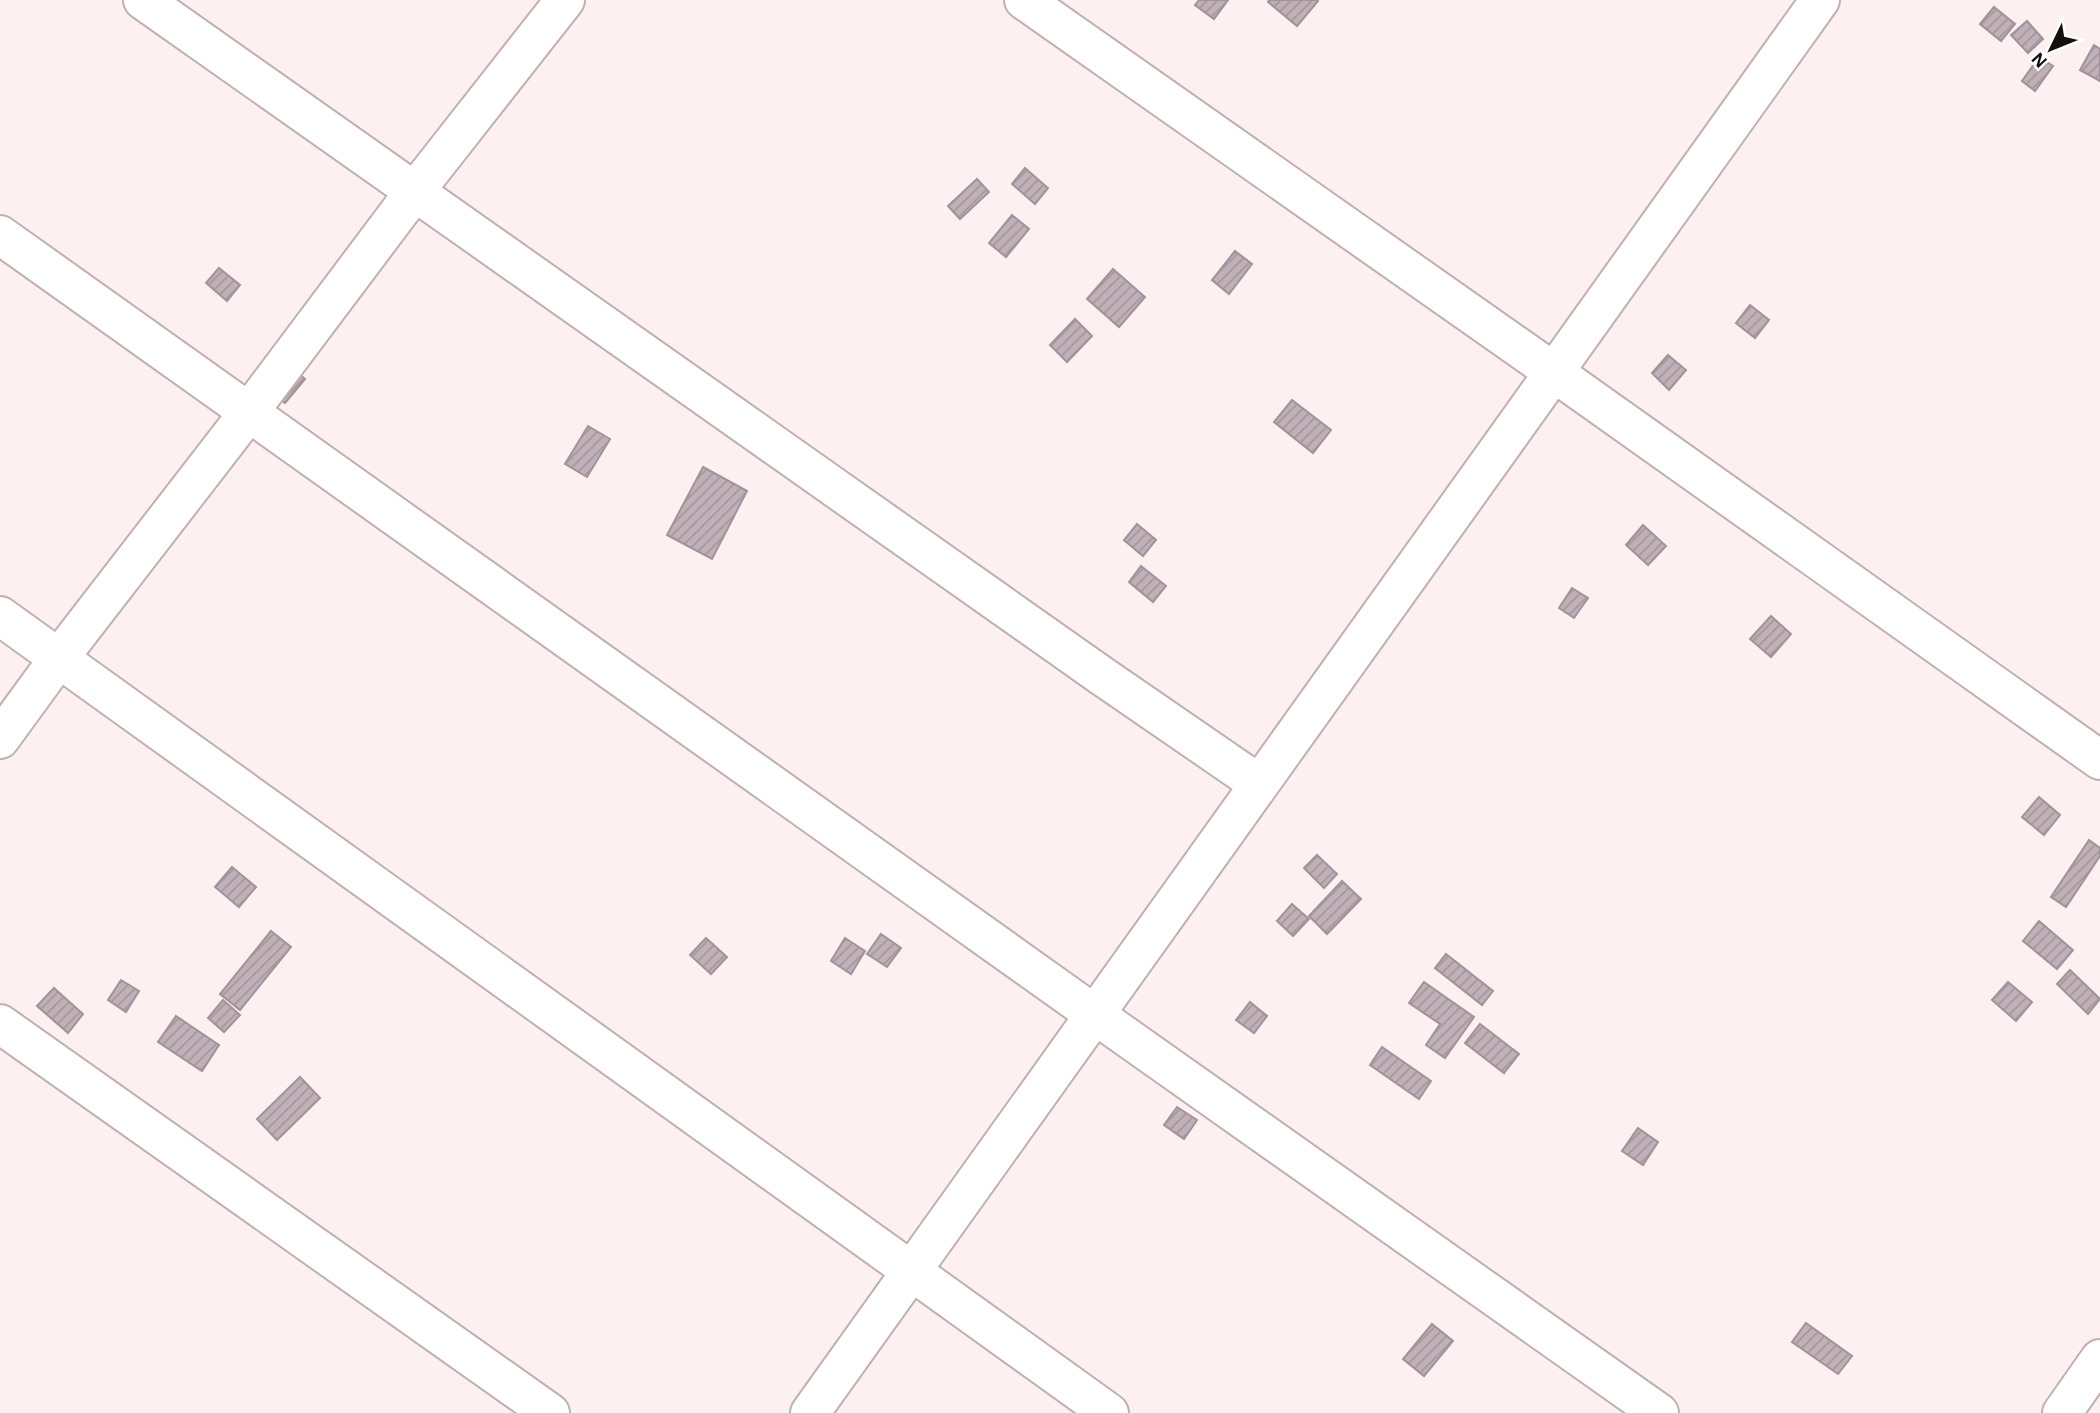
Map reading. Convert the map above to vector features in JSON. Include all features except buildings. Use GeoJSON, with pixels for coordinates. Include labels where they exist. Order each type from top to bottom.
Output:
{"type":"FeatureCollection","features":[{"type":"Feature","properties":{"kind":"street"},"geometry":{"type":"LineString","coordinates":[[143,0],[1259,784]]}},
{"type":"Feature","properties":{"kind":"street"},"geometry":{"type":"LineString","coordinates":[[0,739],[415,191],[565,0]]}},
{"type":"Feature","properties":{"kind":"street"},"geometry":{"type":"LineString","coordinates":[[1024,0],[2100,760]]}},
{"type":"Feature","properties":{"kind":"street"},"geometry":{"type":"LineString","coordinates":[[810,1413],[1820,0]]}},
{"type":"Feature","properties":{"kind":"street"},"geometry":{"type":"LineString","coordinates":[[0,235],[1659,1413]]}},
{"type":"Feature","properties":{"kind":"street"},"geometry":{"type":"LineString","coordinates":[[0,616],[1109,1413]]}},
{"type":"Feature","properties":{"kind":"street"},"geometry":{"type":"LineString","coordinates":[[3,1033],[550,1413]]}},
{"type":"Feature","properties":{"kind":"street"},"geometry":{"type":"LineString","coordinates":[[2062,1413],[2100,1359]]}}]}
